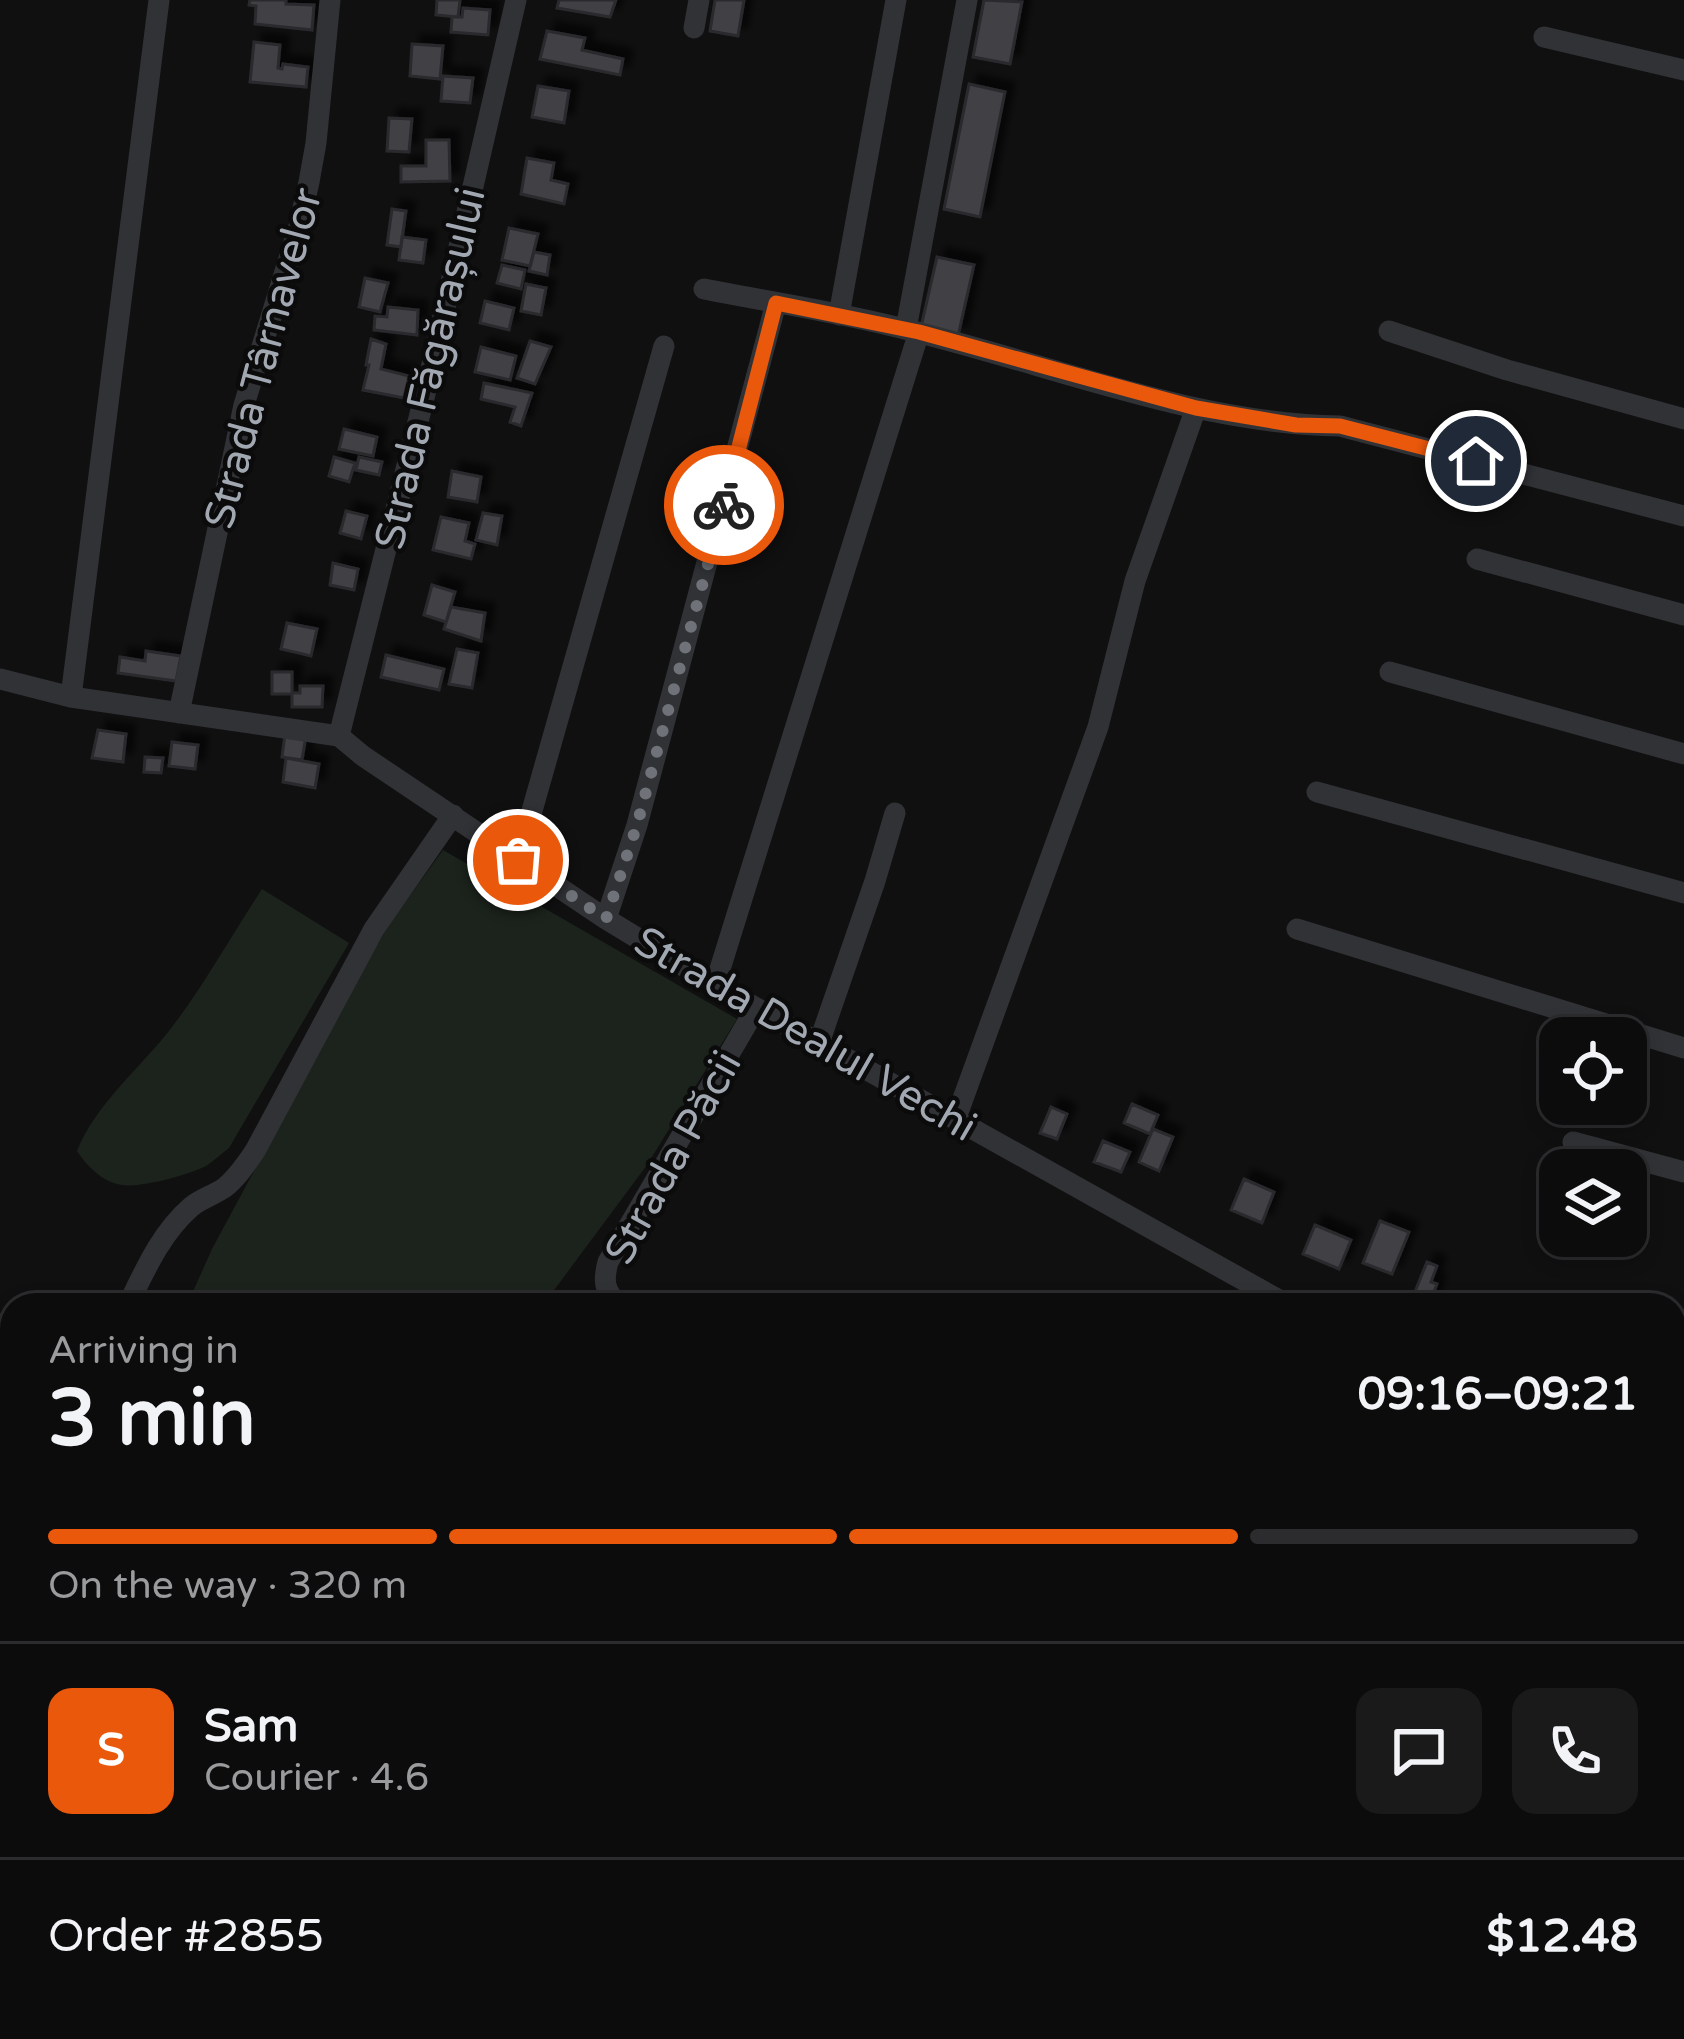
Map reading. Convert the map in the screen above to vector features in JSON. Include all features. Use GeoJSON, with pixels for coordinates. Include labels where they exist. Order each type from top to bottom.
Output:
{"type":"FeatureCollection","features":[{"type":"Feature","properties":{"kind":"street"},"geometry":{"type":"LineString","coordinates":[[71,697],[160,0]]}},
{"type":"Feature","properties":{"kind":"street","name":"Strada Târnavelor"},"geometry":{"type":"LineString","coordinates":[[179,713],[241,420],[309,182],[331,0]]}},
{"type":"Feature","properties":{"kind":"street","name":"Strada Făgărașului"},"geometry":{"type":"LineString","coordinates":[[339,736],[427,386],[516,0]]}},
{"type":"Feature","properties":{"kind":"street"},"geometry":{"type":"LineString","coordinates":[[694,28],[699,0]]}},
{"type":"Feature","properties":{"kind":"street"},"geometry":{"type":"LineString","coordinates":[[839,315],[896,0]]}},
{"type":"Feature","properties":{"kind":"street"},"geometry":{"type":"LineString","coordinates":[[715,985],[912,331],[967,0]]}},
{"type":"Feature","properties":{"kind":"street"},"geometry":{"type":"LineString","coordinates":[[1544,37],[1684,70]]}},
{"type":"Feature","properties":{"kind":"street"},"geometry":{"type":"LineString","coordinates":[[704,289],[912,331],[1196,408],[1296,425],[1340,426],[1684,516]]}},
{"type":"Feature","properties":{"kind":"street"},"geometry":{"type":"LineString","coordinates":[[606,919],[643,802],[776,303]]}},
{"type":"Feature","properties":{"kind":"street"},"geometry":{"type":"LineString","coordinates":[[1389,331],[1507,370],[1684,418]]}},
{"type":"Feature","properties":{"kind":"street"},"geometry":{"type":"LineString","coordinates":[[518,860],[664,346]]}},
{"type":"Feature","properties":{"kind":"street"},"geometry":{"type":"LineString","coordinates":[[956,1118],[1099,727],[1135,581],[1196,408]]}},
{"type":"Feature","properties":{"kind":"street"},"geometry":{"type":"LineString","coordinates":[[1477,559],[1684,615]]}},
{"type":"Feature","properties":{"kind":"street"},"geometry":{"type":"LineString","coordinates":[[1390,672],[1684,754]]}},
{"type":"Feature","properties":{"kind":"street"},"geometry":{"type":"LineString","coordinates":[[0,679],[71,697],[339,736]]}},
{"type":"Feature","properties":{"kind":"street","name":"Strada Dealul Vechi"},"geometry":{"type":"LineString","coordinates":[[339,736],[606,919],[715,985],[1267,1293]]}},
{"type":"Feature","properties":{"kind":"street"},"geometry":{"type":"LineString","coordinates":[[1317,791],[1684,893]]}},
{"type":"Feature","properties":{"kind":"street"},"geometry":{"type":"LineString","coordinates":[[819,1043],[895,813]]}},
{"type":"Feature","properties":{"kind":"street"},"geometry":{"type":"LineString","coordinates":[[134,1293],[170,1229],[248,1162],[374,929],[454,815]]}},
{"type":"Feature","properties":{"kind":"street"},"geometry":{"type":"LineString","coordinates":[[1297,929],[1684,1048]]}},
{"type":"Feature","properties":{"kind":"street","name":"Strada Păcii"},"geometry":{"type":"LineString","coordinates":[[607,1293],[603,1279],[608,1262],[756,1008]]}},
{"type":"Feature","properties":{"kind":"street"},"geometry":{"type":"LineString","coordinates":[[1573,1142],[1684,1172]]}},
{"type":"Feature","properties":{"kind":"shaded area"},"geometry":{"type":"Polygon","coordinates":[[[443,850],[737,1019],[647,1165],[552,1293],[192,1293],[212,1249],[388,926],[443,850]]]}},
{"type":"Feature","properties":{"kind":"shaded area"},"geometry":{"type":"Polygon","coordinates":[[[262,889],[349,943],[229,1148],[206,1166],[177,1177],[130,1185],[108,1181],[77,1151],[85,1134],[181,1014],[262,889]]]}},
{"type":"Feature","properties":{"kind":"building"},"geometry":{"type":"Polygon","coordinates":[[[250,0],[314,5],[312,30],[255,24],[256,6],[249,5],[250,0]]]}},
{"type":"Feature","properties":{"kind":"building"},"geometry":{"type":"Polygon","coordinates":[[[437,0],[460,0],[458,17],[436,15],[437,0]]]}},
{"type":"Feature","properties":{"kind":"building"},"geometry":{"type":"Polygon","coordinates":[[[559,0],[616,0],[610,17],[557,8],[559,0]]]}},
{"type":"Feature","properties":{"kind":"building"},"geometry":{"type":"Polygon","coordinates":[[[715,0],[744,0],[738,36],[710,31],[715,0]]]}},
{"type":"Feature","properties":{"kind":"building"},"geometry":{"type":"Polygon","coordinates":[[[984,0],[1022,2],[1010,64],[973,57],[984,0]]]}},
{"type":"Feature","properties":{"kind":"building"},"geometry":{"type":"Polygon","coordinates":[[[463,8],[490,10],[488,35],[451,32],[452,17],[462,17],[463,8]]]}},
{"type":"Feature","properties":{"kind":"building"},"geometry":{"type":"Polygon","coordinates":[[[547,31],[585,38],[582,50],[623,59],[620,75],[540,59],[547,31]]]}},
{"type":"Feature","properties":{"kind":"building"},"geometry":{"type":"Polygon","coordinates":[[[254,42],[280,45],[278,68],[283,64],[308,67],[306,87],[250,82],[254,42]]]}},
{"type":"Feature","properties":{"kind":"building"},"geometry":{"type":"Polygon","coordinates":[[[412,44],[443,46],[440,79],[410,76],[412,44]]]}},
{"type":"Feature","properties":{"kind":"building"},"geometry":{"type":"Polygon","coordinates":[[[443,76],[473,78],[470,103],[441,101],[443,76]]]}},
{"type":"Feature","properties":{"kind":"building"},"geometry":{"type":"Polygon","coordinates":[[[969,84],[1005,92],[980,217],[944,209],[969,84]]]}},
{"type":"Feature","properties":{"kind":"building"},"geometry":{"type":"Polygon","coordinates":[[[538,86],[569,91],[564,123],[532,117],[538,86]]]}},
{"type":"Feature","properties":{"kind":"building"},"geometry":{"type":"Polygon","coordinates":[[[389,118],[412,119],[409,152],[387,151],[389,118]]]}},
{"type":"Feature","properties":{"kind":"building"},"geometry":{"type":"Polygon","coordinates":[[[426,140],[449,140],[450,181],[401,182],[401,166],[426,166],[426,140]]]}},
{"type":"Feature","properties":{"kind":"building"},"geometry":{"type":"Polygon","coordinates":[[[527,158],[554,163],[551,180],[568,184],[564,204],[521,194],[527,158]]]}},
{"type":"Feature","properties":{"kind":"building"},"geometry":{"type":"Polygon","coordinates":[[[392,209],[406,211],[401,247],[387,245],[392,209]]]}},
{"type":"Feature","properties":{"kind":"building"},"geometry":{"type":"Polygon","coordinates":[[[509,228],[538,234],[530,266],[502,260],[509,228]]]}},
{"type":"Feature","properties":{"kind":"building"},"geometry":{"type":"Polygon","coordinates":[[[402,237],[426,240],[423,263],[399,260],[402,237]]]}},
{"type":"Feature","properties":{"kind":"building"},"geometry":{"type":"Polygon","coordinates":[[[534,252],[550,255],[547,275],[529,271],[534,252]]]}},
{"type":"Feature","properties":{"kind":"building"},"geometry":{"type":"Polygon","coordinates":[[[937,257],[974,265],[958,336],[921,327],[937,257]]]}},
{"type":"Feature","properties":{"kind":"building"},"geometry":{"type":"Polygon","coordinates":[[[502,265],[525,270],[521,289],[497,283],[502,265]]]}},
{"type":"Feature","properties":{"kind":"building"},"geometry":{"type":"Polygon","coordinates":[[[365,278],[388,283],[380,312],[359,307],[365,278]]]}},
{"type":"Feature","properties":{"kind":"building"},"geometry":{"type":"Polygon","coordinates":[[[526,284],[546,288],[541,315],[521,311],[526,284]]]}},
{"type":"Feature","properties":{"kind":"building"},"geometry":{"type":"Polygon","coordinates":[[[485,301],[514,308],[509,330],[480,323],[485,301]]]}},
{"type":"Feature","properties":{"kind":"building"},"geometry":{"type":"Polygon","coordinates":[[[388,307],[418,310],[417,335],[374,330],[375,316],[387,317],[388,307]]]}},
{"type":"Feature","properties":{"kind":"building"},"geometry":{"type":"Polygon","coordinates":[[[371,339],[386,344],[381,369],[409,376],[404,398],[363,390],[371,339]]]}},
{"type":"Feature","properties":{"kind":"building"},"geometry":{"type":"Polygon","coordinates":[[[530,341],[551,347],[535,384],[517,378],[530,341]]]}},
{"type":"Feature","properties":{"kind":"building"},"geometry":{"type":"Polygon","coordinates":[[[481,347],[516,356],[510,380],[475,372],[481,347]]]}},
{"type":"Feature","properties":{"kind":"building"},"geometry":{"type":"Polygon","coordinates":[[[484,383],[532,393],[521,426],[510,422],[515,407],[481,399],[484,383]]]}},
{"type":"Feature","properties":{"kind":"building"},"geometry":{"type":"Polygon","coordinates":[[[344,429],[377,437],[373,456],[339,449],[344,429]]]}},
{"type":"Feature","properties":{"kind":"building"},"geometry":{"type":"Polygon","coordinates":[[[334,457],[355,463],[349,482],[329,476],[334,457]]]}},
{"type":"Feature","properties":{"kind":"building"},"geometry":{"type":"Polygon","coordinates":[[[359,457],[382,462],[379,475],[356,470],[359,457]]]}},
{"type":"Feature","properties":{"kind":"building"},"geometry":{"type":"Polygon","coordinates":[[[452,471],[481,477],[477,502],[448,497],[452,471]]]}},
{"type":"Feature","properties":{"kind":"building"},"geometry":{"type":"Polygon","coordinates":[[[346,511],[367,516],[361,539],[340,533],[346,511]]]}},
{"type":"Feature","properties":{"kind":"building"},"geometry":{"type":"Polygon","coordinates":[[[483,513],[502,516],[497,545],[476,540],[483,513]]]}},
{"type":"Feature","properties":{"kind":"building"},"geometry":{"type":"Polygon","coordinates":[[[441,517],[469,523],[465,541],[475,544],[471,559],[433,550],[441,517]]]}},
{"type":"Feature","properties":{"kind":"building"},"geometry":{"type":"Polygon","coordinates":[[[333,563],[358,569],[354,590],[330,585],[333,563]]]}},
{"type":"Feature","properties":{"kind":"building"},"geometry":{"type":"Polygon","coordinates":[[[432,585],[455,592],[446,622],[424,615],[432,585]]]}},
{"type":"Feature","properties":{"kind":"building"},"geometry":{"type":"Polygon","coordinates":[[[451,607],[485,613],[481,641],[444,629],[451,607]]]}},
{"type":"Feature","properties":{"kind":"building"},"geometry":{"type":"Polygon","coordinates":[[[287,623],[317,629],[311,656],[281,649],[287,623]]]}},
{"type":"Feature","properties":{"kind":"building"},"geometry":{"type":"Polygon","coordinates":[[[457,649],[478,653],[472,688],[449,684],[457,649]]]}},
{"type":"Feature","properties":{"kind":"building"},"geometry":{"type":"Polygon","coordinates":[[[146,651],[181,656],[176,681],[118,673],[120,657],[145,661],[146,651]]]}},
{"type":"Feature","properties":{"kind":"building"},"geometry":{"type":"Polygon","coordinates":[[[386,655],[444,669],[439,690],[381,677],[386,655]]]}},
{"type":"Feature","properties":{"kind":"building"},"geometry":{"type":"Polygon","coordinates":[[[272,672],[292,672],[292,694],[272,694],[272,672]]]}},
{"type":"Feature","properties":{"kind":"building"},"geometry":{"type":"Polygon","coordinates":[[[300,686],[323,686],[322,707],[292,707],[292,693],[300,693],[300,686]]]}},
{"type":"Feature","properties":{"kind":"building"},"geometry":{"type":"Polygon","coordinates":[[[98,730],[126,734],[123,762],[92,758],[98,730]]]}},
{"type":"Feature","properties":{"kind":"building"},"geometry":{"type":"Polygon","coordinates":[[[285,734],[306,736],[302,760],[282,757],[285,734]]]}},
{"type":"Feature","properties":{"kind":"building"},"geometry":{"type":"Polygon","coordinates":[[[172,742],[198,745],[195,769],[169,766],[172,742]]]}},
{"type":"Feature","properties":{"kind":"building"},"geometry":{"type":"Polygon","coordinates":[[[145,757],[163,758],[161,773],[144,772],[145,757]]]}},
{"type":"Feature","properties":{"kind":"building"},"geometry":{"type":"Polygon","coordinates":[[[286,758],[319,764],[315,788],[283,782],[286,758]]]}},
{"type":"Feature","properties":{"kind":"building"},"geometry":{"type":"Polygon","coordinates":[[[1132,1104],[1158,1115],[1150,1134],[1124,1123],[1132,1104]]]}},
{"type":"Feature","properties":{"kind":"building"},"geometry":{"type":"Polygon","coordinates":[[[1051,1107],[1067,1114],[1057,1139],[1040,1133],[1051,1107]]]}},
{"type":"Feature","properties":{"kind":"building"},"geometry":{"type":"Polygon","coordinates":[[[1153,1129],[1173,1137],[1159,1171],[1139,1162],[1153,1129]]]}},
{"type":"Feature","properties":{"kind":"building"},"geometry":{"type":"Polygon","coordinates":[[[1103,1141],[1130,1152],[1121,1172],[1094,1162],[1103,1141]]]}},
{"type":"Feature","properties":{"kind":"building"},"geometry":{"type":"Polygon","coordinates":[[[1244,1179],[1274,1192],[1262,1223],[1231,1210],[1244,1179]]]}},
{"type":"Feature","properties":{"kind":"building"},"geometry":{"type":"Polygon","coordinates":[[[1380,1221],[1409,1232],[1392,1274],[1363,1263],[1380,1221]]]}},
{"type":"Feature","properties":{"kind":"building"},"geometry":{"type":"Polygon","coordinates":[[[1315,1225],[1351,1240],[1339,1269],[1303,1254],[1315,1225]]]}},
{"type":"Feature","properties":{"kind":"building"},"geometry":{"type":"Polygon","coordinates":[[[1427,1262],[1437,1266],[1431,1282],[1437,1284],[1434,1293],[1414,1293],[1427,1262]]]}},
{"type":"Feature","properties":{"kind":"way so far"},"geometry":{"type":"LineString","coordinates":[[518,860],[606,919],[637,825],[724,505]]}},
{"type":"Feature","properties":{"kind":"route"},"geometry":{"type":"LineString","coordinates":[[724,505],[776,303],[919,332],[1196,408],[1296,425],[1340,426],[1476,461]]}}]}
